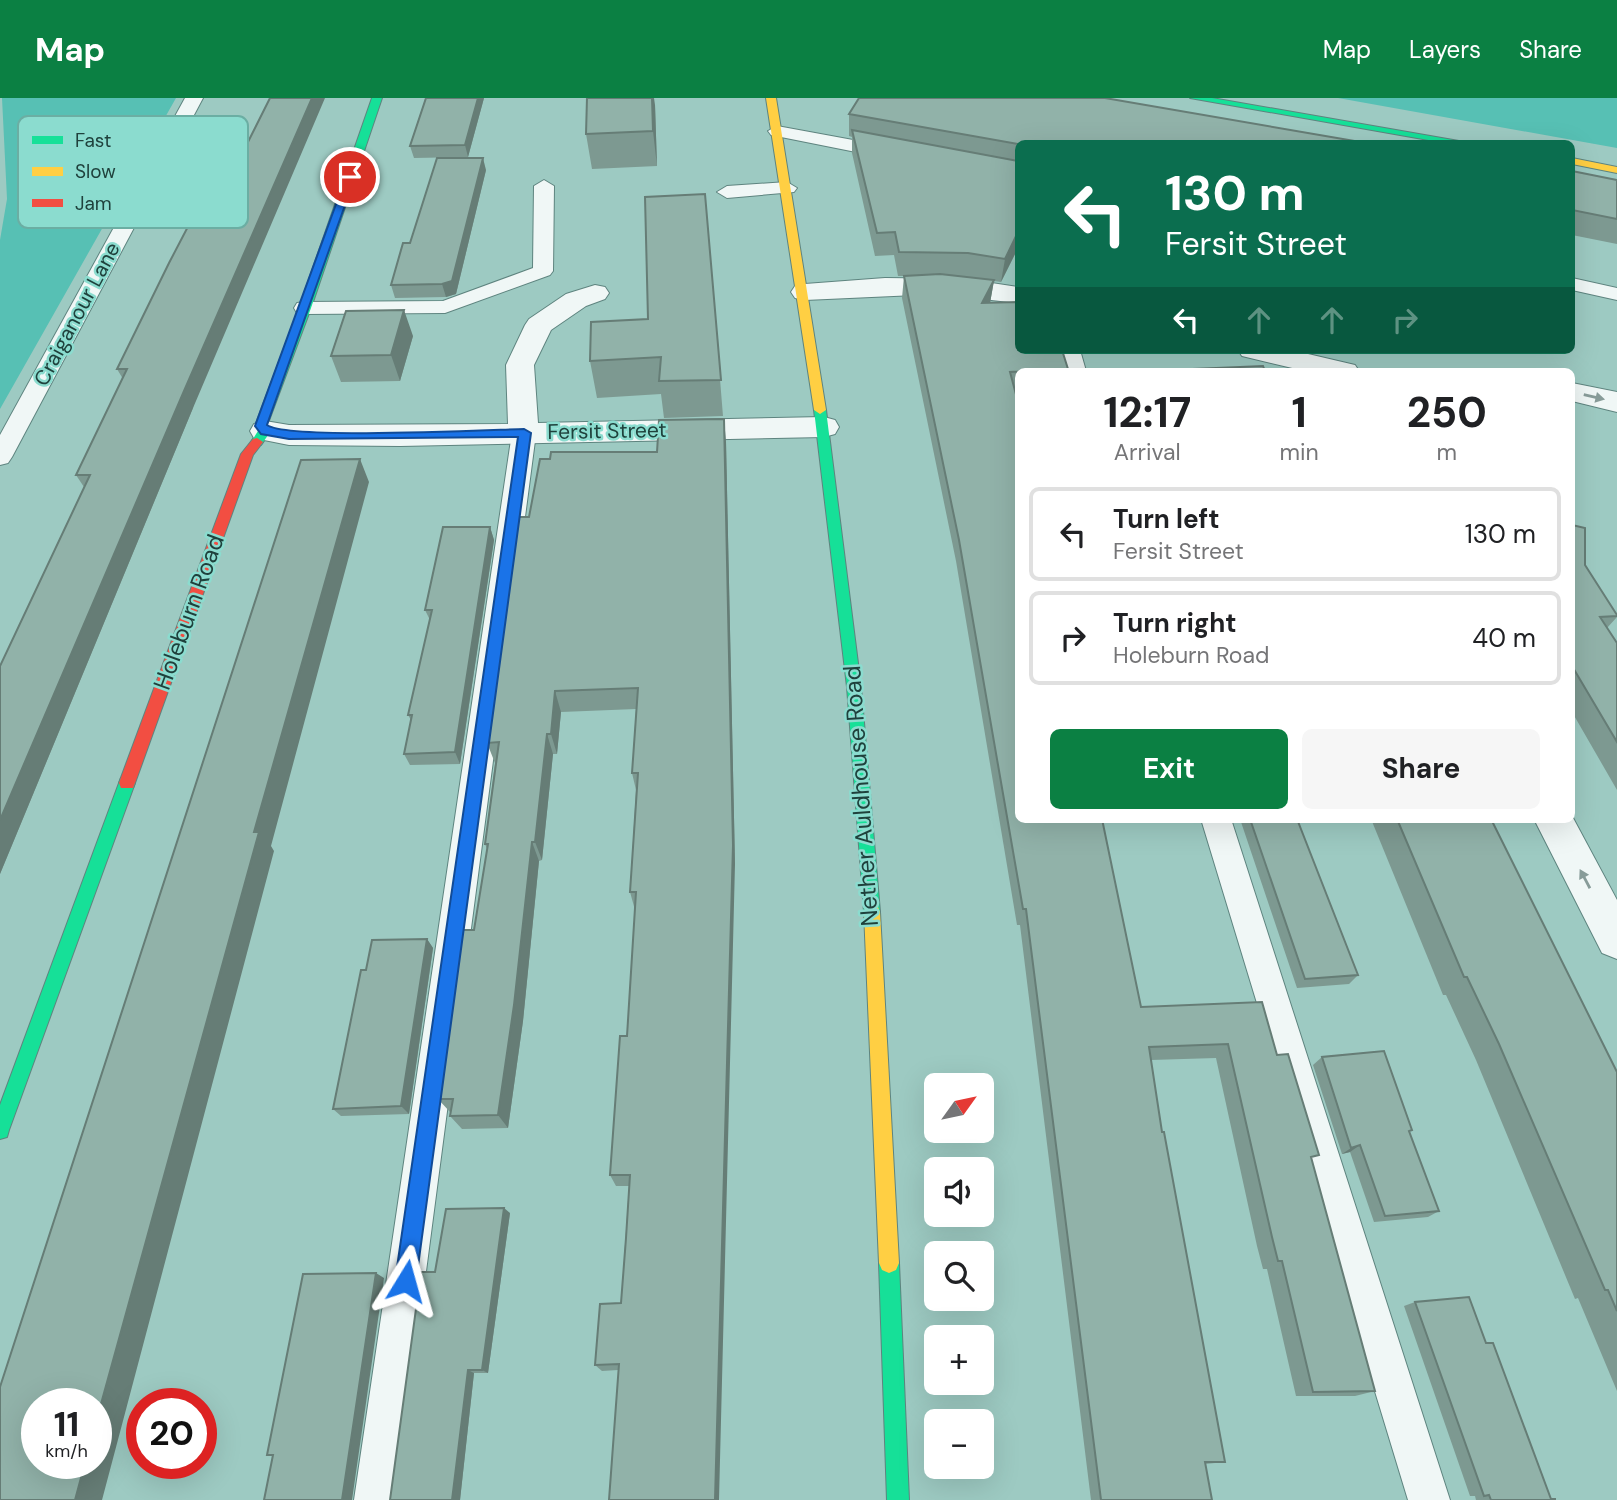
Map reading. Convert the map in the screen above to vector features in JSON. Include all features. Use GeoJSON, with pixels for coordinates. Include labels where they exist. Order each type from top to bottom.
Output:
{"type":"FeatureCollection","features":[{"type":"Feature","properties":{"kind":"street","name":"Holeburn Road"},"geometry":{"type":"LineString","coordinates":[[0,1130],[247,454],[265,431],[261,426],[305,308],[377,98]]}},
{"type":"Feature","properties":{"kind":"street","name":"Nether Auldhouse Road"},"geometry":{"type":"LineString","coordinates":[[771,98],[805,292],[824,427],[854,689],[878,1012],[898,1500]]}},
{"type":"Feature","properties":{"kind":"street"},"geometry":{"type":"LineString","coordinates":[[1195,98],[1447,140]]}},
{"type":"Feature","properties":{"kind":"street"},"geometry":{"type":"LineString","coordinates":[[1575,162],[1617,170]]}},
{"type":"Feature","properties":{"kind":"street"},"geometry":{"type":"LineString","coordinates":[[805,292],[900,285],[980,287],[1015,294]]}},
{"type":"Feature","properties":{"kind":"street"},"geometry":{"type":"LineString","coordinates":[[524,433],[520,365],[539,325],[576,300],[595,293]]}},
{"type":"Feature","properties":{"kind":"street"},"geometry":{"type":"LineString","coordinates":[[1266,354],[1314,368]]}},
{"type":"Feature","properties":{"kind":"street"},"geometry":{"type":"LineString","coordinates":[[1575,393],[1617,402]]}},
{"type":"Feature","properties":{"kind":"street","name":"Fersit Street"},"geometry":{"type":"LineString","coordinates":[[265,431],[289,435],[400,436],[824,427]]}},
{"type":"Feature","properties":{"kind":"street"},"geometry":{"type":"LineString","coordinates":[[1555,823],[1617,940]]}},
{"type":"Feature","properties":{"kind":"lane","name":"Craiganour Lane"},"geometry":{"type":"LineString","coordinates":[[184,116],[194,98]]}},
{"type":"Feature","properties":{"kind":"lane"},"geometry":{"type":"LineString","coordinates":[[777,131],[912,157]]}},
{"type":"Feature","properties":{"kind":"lane"},"geometry":{"type":"LineString","coordinates":[[305,308],[445,306],[543,271],[544,186]]}},
{"type":"Feature","properties":{"kind":"lane"},"geometry":{"type":"LineString","coordinates":[[727,192],[787,188]]}},
{"type":"Feature","properties":{"kind":"lane","name":"Craiganour Lane"},"geometry":{"type":"LineString","coordinates":[[0,457],[124,228]]}},
{"type":"Feature","properties":{"kind":"lane"},"geometry":{"type":"LineString","coordinates":[[1575,285],[1617,293]]}},
{"type":"Feature","properties":{"kind":"lane"},"geometry":{"type":"LineString","coordinates":[[375,1500],[524,433]]}},
{"type":"Feature","properties":{"kind":"lane"},"geometry":{"type":"LineString","coordinates":[[1217,823],[1429,1500]]}},
{"type":"Feature","properties":{"kind":"shaded area"},"geometry":{"type":"Polygon","coordinates":[[[2,98],[176,98],[166,116],[18,116],[18,228],[102,228],[0,409],[0,240],[7,199],[2,98]]]}},
{"type":"Feature","properties":{"kind":"shaded area"},"geometry":{"type":"Polygon","coordinates":[[[1338,98],[1617,98],[1617,148],[1338,98]]]}},
{"type":"Feature","properties":{"kind":"building"},"geometry":{"type":"Polygon","coordinates":[[[270,98],[312,98],[0,820],[0,666],[90,475],[76,475],[127,369],[117,369],[187,228],[248,228],[248,142],[270,98]]]}},
{"type":"Feature","properties":{"kind":"building"},"geometry":{"type":"Polygon","coordinates":[[[426,98],[478,98],[465,145],[410,146],[426,98]]]}},
{"type":"Feature","properties":{"kind":"building"},"geometry":{"type":"Polygon","coordinates":[[[587,98],[652,98],[653,131],[586,134],[587,98]]]}},
{"type":"Feature","properties":{"kind":"building"},"geometry":{"type":"Polygon","coordinates":[[[859,98],[1105,98],[1349,140],[1015,140],[1015,143],[849,114],[859,98]]]}},
{"type":"Feature","properties":{"kind":"building"},"geometry":{"type":"Polygon","coordinates":[[[852,130],[1015,160],[1015,238],[1005,259],[968,253],[899,252],[895,232],[877,233],[852,130]]]}},
{"type":"Feature","properties":{"kind":"building"},"geometry":{"type":"Polygon","coordinates":[[[437,158],[483,158],[452,281],[442,284],[391,285],[403,243],[410,243],[437,158]]]}},
{"type":"Feature","properties":{"kind":"building"},"geometry":{"type":"Polygon","coordinates":[[[1575,172],[1617,180],[1617,219],[1575,211],[1575,172]]]}},
{"type":"Feature","properties":{"kind":"building"},"geometry":{"type":"Polygon","coordinates":[[[705,194],[721,380],[659,381],[661,357],[590,361],[591,322],[648,319],[645,197],[705,194]]]}},
{"type":"Feature","properties":{"kind":"building"},"geometry":{"type":"Polygon","coordinates":[[[940,274],[994,280],[982,303],[1015,302],[1015,354],[1063,354],[1068,368],[1015,368],[1015,372],[1010,372],[1015,391],[1015,823],[1103,823],[1141,1007],[1262,1002],[1277,1055],[1288,1054],[1319,1155],[1311,1157],[1375,1391],[1313,1392],[1282,1261],[1278,1261],[1272,1237],[1228,1044],[1149,1047],[1162,1132],[1225,1462],[1205,1462],[1212,1500],[1101,1500],[1026,909],[1023,909],[959,540],[904,276],[940,274]]]}},
{"type":"Feature","properties":{"kind":"building"},"geometry":{"type":"Polygon","coordinates":[[[404,310],[391,355],[331,356],[346,311],[404,310]]]}},
{"type":"Feature","properties":{"kind":"building"},"geometry":{"type":"Polygon","coordinates":[[[1263,366],[1264,368],[1217,368],[1263,366]]]}},
{"type":"Feature","properties":{"kind":"building"},"geometry":{"type":"Polygon","coordinates":[[[724,419],[733,845],[715,1500],[609,1500],[619,1364],[595,1365],[600,1304],[621,1303],[626,1238],[630,1175],[610,1175],[620,1036],[627,1036],[636,892],[630,892],[638,773],[632,773],[638,688],[555,691],[551,734],[547,734],[535,842],[532,842],[514,1005],[498,1115],[450,1116],[453,1099],[438,1099],[461,930],[474,930],[488,844],[485,844],[499,742],[487,743],[518,517],[529,517],[540,459],[550,459],[551,452],[657,452],[659,420],[724,419]]]}},
{"type":"Feature","properties":{"kind":"building"},"geometry":{"type":"Polygon","coordinates":[[[360,459],[254,832],[259,832],[105,1388],[21,1388],[21,1479],[81,1479],[75,1500],[0,1500],[0,1387],[301,460],[360,459]]]}},
{"type":"Feature","properties":{"kind":"building"},"geometry":{"type":"Polygon","coordinates":[[[1575,526],[1585,528],[1585,565],[1617,615],[1600,617],[1617,643],[1617,742],[1575,671],[1575,526]]]}},
{"type":"Feature","properties":{"kind":"building"},"geometry":{"type":"Polygon","coordinates":[[[443,527],[490,527],[455,752],[404,754],[412,715],[408,715],[432,610],[425,610],[443,527]]]}},
{"type":"Feature","properties":{"kind":"building"},"geometry":{"type":"Polygon","coordinates":[[[1251,823],[1299,823],[1358,975],[1305,979],[1251,823]]]}},
{"type":"Feature","properties":{"kind":"building"},"geometry":{"type":"Polygon","coordinates":[[[1399,823],[1493,823],[1617,1072],[1617,1311],[1608,1290],[1605,1290],[1499,1044],[1467,977],[1464,977],[1399,823]]]}},
{"type":"Feature","properties":{"kind":"building"},"geometry":{"type":"Polygon","coordinates":[[[427,939],[401,1106],[333,1109],[361,970],[366,970],[372,940],[427,939]]]}},
{"type":"Feature","properties":{"kind":"building"},"geometry":{"type":"Polygon","coordinates":[[[1384,1051],[1412,1130],[1409,1131],[1439,1211],[1385,1216],[1360,1145],[1351,1148],[1322,1057],[1384,1051]]]}},
{"type":"Feature","properties":{"kind":"building"},"geometry":{"type":"Polygon","coordinates":[[[504,1208],[482,1370],[468,1370],[452,1500],[390,1500],[421,1272],[435,1272],[446,1209],[504,1208]]]}},
{"type":"Feature","properties":{"kind":"building"},"geometry":{"type":"Polygon","coordinates":[[[376,1273],[342,1500],[264,1500],[273,1455],[267,1455],[303,1274],[376,1273]]]}},
{"type":"Feature","properties":{"kind":"building"},"geometry":{"type":"Polygon","coordinates":[[[1469,1297],[1486,1343],[1493,1343],[1551,1499],[1555,1500],[1491,1500],[1489,1495],[1484,1496],[1415,1302],[1469,1297]]]}},
{"type":"Feature","properties":{"kind":"traffic: fast"},"geometry":{"type":"LineString","coordinates":[[257,442],[265,431],[261,426],[305,308],[377,98]]}},
{"type":"Feature","properties":{"kind":"traffic: fast"},"geometry":{"type":"LineString","coordinates":[[1195,98],[1447,140]]}},
{"type":"Feature","properties":{"kind":"traffic: fast"},"geometry":{"type":"LineString","coordinates":[[820,410],[854,687],[872,912]]}},
{"type":"Feature","properties":{"kind":"traffic: fast"},"geometry":{"type":"LineString","coordinates":[[0,1130],[127,783]]}},
{"type":"Feature","properties":{"kind":"traffic: fast"},"geometry":{"type":"LineString","coordinates":[[889,1263],[898,1500]]}},
{"type":"Feature","properties":{"kind":"traffic: slow"},"geometry":{"type":"LineString","coordinates":[[771,98],[820,410]]}},
{"type":"Feature","properties":{"kind":"traffic: slow"},"geometry":{"type":"LineString","coordinates":[[1575,162],[1617,170]]}},
{"type":"Feature","properties":{"kind":"traffic: slow"},"geometry":{"type":"LineString","coordinates":[[872,912],[889,1263]]}},
{"type":"Feature","properties":{"kind":"traffic: jam"},"geometry":{"type":"LineString","coordinates":[[127,783],[247,454],[257,442]]}},
{"type":"Feature","properties":{"kind":"route"},"geometry":{"type":"LineString","coordinates":[[350,177],[261,426],[265,431],[289,435],[524,433],[406,1281]]}}]}
